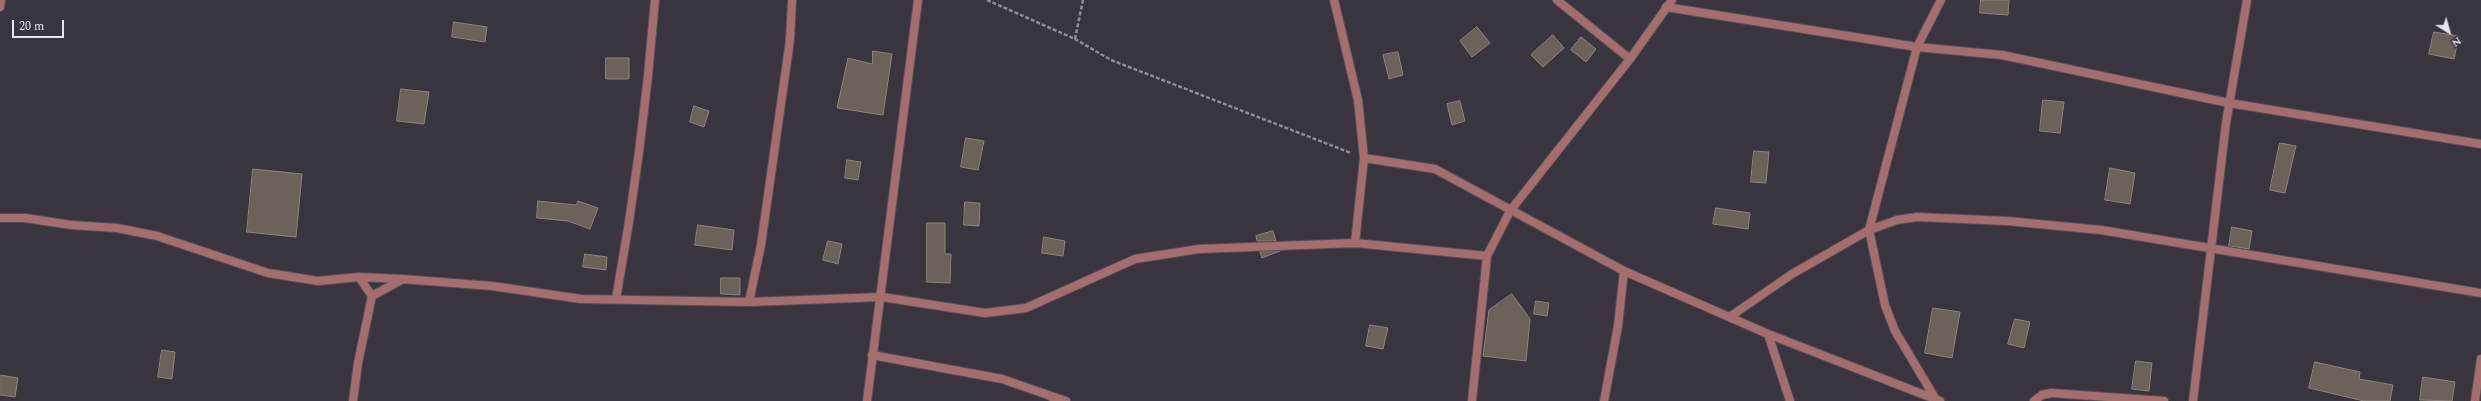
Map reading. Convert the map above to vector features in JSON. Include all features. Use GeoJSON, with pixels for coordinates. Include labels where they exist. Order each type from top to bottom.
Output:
{"type":"FeatureCollection","features":[{"type":"Feature","properties":{"kind":"street"},"geometry":{"type":"LineString","coordinates":[[0,7],[1,0]]}},
{"type":"Feature","properties":{"kind":"street"},"geometry":{"type":"LineString","coordinates":[[616,299],[630,219],[647,102],[655,0]]}},
{"type":"Feature","properties":{"kind":"street"},"geometry":{"type":"LineString","coordinates":[[749,302],[762,237],[790,40],[792,0]]}},
{"type":"Feature","properties":{"kind":"street"},"geometry":{"type":"LineString","coordinates":[[867,401],[872,355],[882,297],[918,0]]}},
{"type":"Feature","properties":{"kind":"street"},"geometry":{"type":"LineString","coordinates":[[1334,0],[1358,100],[1364,158],[1355,243]]}},
{"type":"Feature","properties":{"kind":"street"},"geometry":{"type":"LineString","coordinates":[[1556,0],[1630,59]]}},
{"type":"Feature","properties":{"kind":"street"},"geometry":{"type":"LineString","coordinates":[[1472,401],[1487,256],[1497,233],[1510,210],[1630,59],[1672,0]]}},
{"type":"Feature","properties":{"kind":"street"},"geometry":{"type":"LineString","coordinates":[[1937,399],[1895,331],[1885,304],[1869,230],[1917,47],[1941,0]]}},
{"type":"Feature","properties":{"kind":"street"},"geometry":{"type":"LineString","coordinates":[[2193,401],[2209,248],[2229,103],[2247,0]]}},
{"type":"Feature","properties":{"kind":"street"},"geometry":{"type":"LineString","coordinates":[[1666,7],[1917,47],[2002,55],[2229,103],[2481,144]]}},
{"type":"Feature","properties":{"kind":"street"},"geometry":{"type":"LineString","coordinates":[[1364,158],[1434,169],[1624,271],[1731,316],[1768,334],[1937,399]]}},
{"type":"Feature","properties":{"kind":"street"},"geometry":{"type":"LineString","coordinates":[[0,218],[25,218],[71,225],[117,228],[157,236],[268,273],[318,281],[359,277],[402,279],[492,286],[581,299],[749,302],[882,297],[985,314],[1026,308],[1135,259],[1199,249],[1355,243],[1487,256]]}},
{"type":"Feature","properties":{"kind":"street"},"geometry":{"type":"LineString","coordinates":[[1731,316],[1792,274],[1869,230],[1897,220],[1917,218],[2007,221],[2101,230],[2481,293]]}},
{"type":"Feature","properties":{"kind":"street"},"geometry":{"type":"LineString","coordinates":[[1604,401],[1618,326],[1624,271]]}},
{"type":"Feature","properties":{"kind":"street"},"geometry":{"type":"LineString","coordinates":[[352,401],[358,363],[372,296],[359,277]]}},
{"type":"Feature","properties":{"kind":"street"},"geometry":{"type":"LineString","coordinates":[[372,296],[402,279]]}},
{"type":"Feature","properties":{"kind":"street"},"geometry":{"type":"LineString","coordinates":[[1768,334],[1790,401]]}},
{"type":"Feature","properties":{"kind":"street"},"geometry":{"type":"LineString","coordinates":[[872,355],[1002,379],[1053,399],[1066,401]]}},
{"type":"Feature","properties":{"kind":"street"},"geometry":{"type":"LineString","coordinates":[[2475,401],[2481,359]]}},
{"type":"Feature","properties":{"kind":"street"},"geometry":{"type":"LineString","coordinates":[[2034,401],[2042,395],[2051,393],[2164,401]]}},
{"type":"Feature","properties":{"kind":"path"},"geometry":{"type":"LineString","coordinates":[[987,0],[1075,39],[1111,60],[1364,158]]}},
{"type":"Feature","properties":{"kind":"path"},"geometry":{"type":"LineString","coordinates":[[1075,39],[1083,0]]}},
{"type":"Feature","properties":{"kind":"building"},"geometry":{"type":"Polygon","coordinates":[[[1981,0],[2009,0],[2008,15],[1980,13],[1981,0]]]}},
{"type":"Feature","properties":{"kind":"building"},"geometry":{"type":"Polygon","coordinates":[[[454,22],[487,27],[485,42],[452,37],[454,22]]]}},
{"type":"Feature","properties":{"kind":"building"},"geometry":{"type":"Polygon","coordinates":[[[1477,27],[1490,43],[1472,57],[1460,41],[1477,27]]]}},
{"type":"Feature","properties":{"kind":"building"},"geometry":{"type":"Polygon","coordinates":[[[2434,32],[2459,36],[2454,59],[2429,54],[2434,32]]]}},
{"type":"Feature","properties":{"kind":"building"},"geometry":{"type":"Polygon","coordinates":[[[1553,35],[1564,48],[1543,67],[1531,55],[1553,35]]]}},
{"type":"Feature","properties":{"kind":"building"},"geometry":{"type":"Polygon","coordinates":[[[1581,37],[1596,49],[1586,62],[1571,50],[1581,37]]]}},
{"type":"Feature","properties":{"kind":"building"},"geometry":{"type":"Polygon","coordinates":[[[873,51],[892,54],[883,115],[837,108],[848,58],[872,64],[873,51]]]}},
{"type":"Feature","properties":{"kind":"building"},"geometry":{"type":"Polygon","coordinates":[[[1398,52],[1403,75],[1389,79],[1383,55],[1398,52]]]}},
{"type":"Feature","properties":{"kind":"building"},"geometry":{"type":"Polygon","coordinates":[[[606,58],[629,58],[629,79],[606,79],[606,58]]]}},
{"type":"Feature","properties":{"kind":"building"},"geometry":{"type":"Polygon","coordinates":[[[401,89],[429,92],[424,124],[397,121],[401,89]]]}},
{"type":"Feature","properties":{"kind":"building"},"geometry":{"type":"Polygon","coordinates":[[[2043,100],[2064,102],[2060,133],[2040,131],[2043,100]]]}},
{"type":"Feature","properties":{"kind":"building"},"geometry":{"type":"Polygon","coordinates":[[[1460,101],[1465,121],[1452,125],[1447,104],[1460,101]]]}},
{"type":"Feature","properties":{"kind":"building"},"geometry":{"type":"Polygon","coordinates":[[[694,106],[709,111],[704,127],[690,122],[694,106]]]}},
{"type":"Feature","properties":{"kind":"building"},"geometry":{"type":"Polygon","coordinates":[[[966,138],[984,141],[978,170],[961,167],[966,138]]]}},
{"type":"Feature","properties":{"kind":"building"},"geometry":{"type":"Polygon","coordinates":[[[2280,143],[2296,146],[2285,193],[2270,190],[2280,143]]]}},
{"type":"Feature","properties":{"kind":"building"},"geometry":{"type":"Polygon","coordinates":[[[1754,151],[1769,152],[1766,183],[1751,182],[1754,151]]]}},
{"type":"Feature","properties":{"kind":"building"},"geometry":{"type":"Polygon","coordinates":[[[847,160],[861,162],[858,180],[845,178],[847,160]]]}},
{"type":"Feature","properties":{"kind":"building"},"geometry":{"type":"Polygon","coordinates":[[[2110,168],[2135,173],[2130,204],[2105,200],[2110,168]]]}},
{"type":"Feature","properties":{"kind":"building"},"geometry":{"type":"Polygon","coordinates":[[[253,169],[302,174],[296,237],[247,232],[253,169]]]}},
{"type":"Feature","properties":{"kind":"building"},"geometry":{"type":"Polygon","coordinates":[[[538,201],[576,205],[578,201],[598,208],[590,229],[568,221],[537,218],[538,201]]]}},
{"type":"Feature","properties":{"kind":"building"},"geometry":{"type":"Polygon","coordinates":[[[965,202],[980,203],[979,226],[964,225],[965,202]]]}},
{"type":"Feature","properties":{"kind":"building"},"geometry":{"type":"Polygon","coordinates":[[[1716,208],[1750,213],[1748,229],[1713,224],[1716,208]]]}},
{"type":"Feature","properties":{"kind":"building"},"geometry":{"type":"Polygon","coordinates":[[[927,223],[945,223],[945,254],[951,254],[950,283],[927,282],[927,223]]]}},
{"type":"Feature","properties":{"kind":"building"},"geometry":{"type":"Polygon","coordinates":[[[698,225],[734,230],[732,250],[695,245],[698,225]]]}},
{"type":"Feature","properties":{"kind":"building"},"geometry":{"type":"Polygon","coordinates":[[[2232,227],[2252,231],[2249,249],[2229,246],[2232,227]]]}},
{"type":"Feature","properties":{"kind":"building"},"geometry":{"type":"Polygon","coordinates":[[[1273,231],[1276,241],[1257,241],[1256,236],[1273,231]]]}},
{"type":"Feature","properties":{"kind":"building"},"geometry":{"type":"Polygon","coordinates":[[[1044,237],[1065,241],[1063,256],[1042,253],[1044,237]]]}},
{"type":"Feature","properties":{"kind":"building"},"geometry":{"type":"Polygon","coordinates":[[[828,241],[842,244],[838,264],[823,260],[828,241]]]}},
{"type":"Feature","properties":{"kind":"building"},"geometry":{"type":"Polygon","coordinates":[[[1280,251],[1262,258],[1260,252],[1280,251]]]}},
{"type":"Feature","properties":{"kind":"building"},"geometry":{"type":"Polygon","coordinates":[[[585,254],[607,257],[606,270],[583,267],[585,254]]]}},
{"type":"Feature","properties":{"kind":"building"},"geometry":{"type":"Polygon","coordinates":[[[721,278],[740,278],[740,295],[721,294],[721,278]]]}},
{"type":"Feature","properties":{"kind":"building"},"geometry":{"type":"Polygon","coordinates":[[[1512,294],[1530,319],[1526,361],[1483,356],[1489,310],[1512,294]]]}},
{"type":"Feature","properties":{"kind":"building"},"geometry":{"type":"Polygon","coordinates":[[[1536,301],[1549,303],[1547,316],[1534,314],[1536,301]]]}},
{"type":"Feature","properties":{"kind":"building"},"geometry":{"type":"Polygon","coordinates":[[[1933,308],[1960,312],[1952,358],[1925,353],[1933,308]]]}},
{"type":"Feature","properties":{"kind":"building"},"geometry":{"type":"Polygon","coordinates":[[[2015,319],[2030,322],[2024,348],[2008,344],[2015,319]]]}},
{"type":"Feature","properties":{"kind":"building"},"geometry":{"type":"Polygon","coordinates":[[[1370,325],[1388,328],[1383,349],[1366,346],[1370,325]]]}},
{"type":"Feature","properties":{"kind":"building"},"geometry":{"type":"Polygon","coordinates":[[[162,350],[175,352],[172,379],[158,377],[162,350]]]}},
{"type":"Feature","properties":{"kind":"building"},"geometry":{"type":"Polygon","coordinates":[[[2136,361],[2152,363],[2149,391],[2132,389],[2136,361]]]}},
{"type":"Feature","properties":{"kind":"building"},"geometry":{"type":"Polygon","coordinates":[[[2315,362],[2360,372],[2359,379],[2393,385],[2390,401],[2364,401],[2309,388],[2315,362]]]}},
{"type":"Feature","properties":{"kind":"building"},"geometry":{"type":"Polygon","coordinates":[[[0,375],[18,378],[15,397],[0,395],[0,375]]]}},
{"type":"Feature","properties":{"kind":"building"},"geometry":{"type":"Polygon","coordinates":[[[2423,377],[2455,382],[2452,401],[2420,400],[2423,377]]]}}]}
